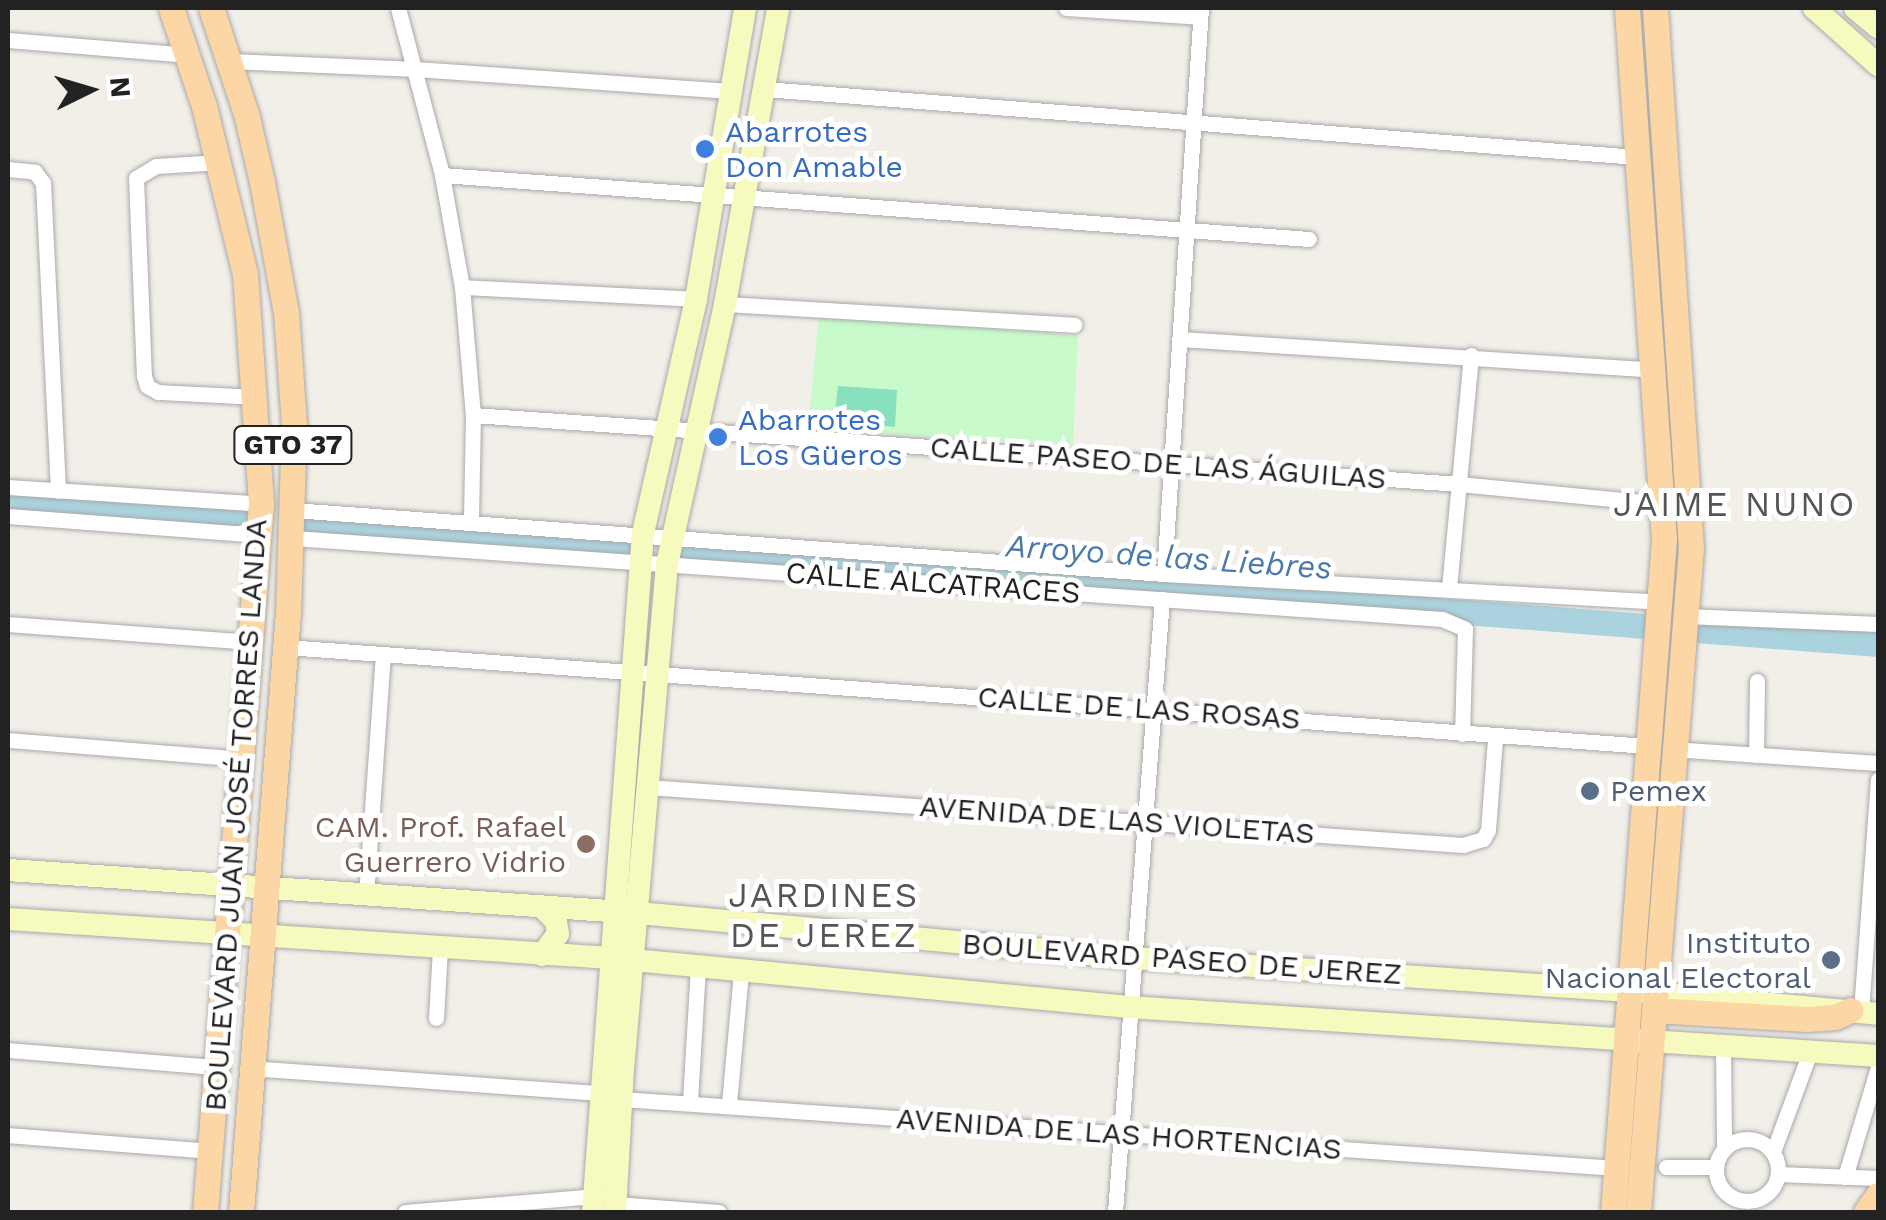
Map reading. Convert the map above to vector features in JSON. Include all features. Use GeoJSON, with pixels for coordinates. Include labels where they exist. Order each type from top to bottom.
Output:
{"type":"FeatureCollection","features":[{"type":"Feature","properties":{"kind":"main road","name":"BOULEVARD JUAN JOSÉ TORRES LANDA"},"geometry":{"type":"LineString","coordinates":[[170,8],[189,55],[220,162],[244,274],[261,504],[205,1212]]}},
{"type":"Feature","properties":{"kind":"main road","name":"BOULEVARD JUAN JOSÉ TORRES LANDA"},"geometry":{"type":"LineString","coordinates":[[211,8],[230,61],[262,182],[284,298],[293,410],[293,538],[286,647],[260,934],[241,1212]]}},
{"type":"Feature","properties":{"kind":"main road"},"geometry":{"type":"LineString","coordinates":[[604,1206],[627,912],[630,672],[643,532],[696,299],[745,8]]}},
{"type":"Feature","properties":{"kind":"main road"},"geometry":{"type":"LineString","coordinates":[[627,912],[647,786],[668,564],[746,199],[778,8]]}},
{"type":"Feature","properties":{"kind":"main road"},"geometry":{"type":"LineString","coordinates":[[1613,1212],[1647,998],[1660,748],[1663,504],[1628,8]]}},
{"type":"Feature","properties":{"kind":"main road"},"geometry":{"type":"LineString","coordinates":[[1655,8],[1691,548],[1686,616],[1660,748]]}},
{"type":"Feature","properties":{"kind":"main road"},"geometry":{"type":"LineString","coordinates":[[1814,8],[1878,65]]}},
{"type":"Feature","properties":{"kind":"main road"},"geometry":{"type":"LineString","coordinates":[[1856,8],[1878,28]]}},
{"type":"Feature","properties":{"kind":"main road","name":"BOULEVARD PASEO DE JEREZ"},"geometry":{"type":"LineString","coordinates":[[10,872],[627,912],[1133,958],[1861,1011]]}},
{"type":"Feature","properties":{"kind":"main road"},"geometry":{"type":"LineString","coordinates":[[542,907],[556,922],[558,934],[542,954]]}},
{"type":"Feature","properties":{"kind":"main road","name":"BOULEVARD PASEO DE JEREZ"},"geometry":{"type":"LineString","coordinates":[[8,919],[229,930],[623,959],[1129,1006],[1867,1055]]}},
{"type":"Feature","properties":{"kind":"main road"},"geometry":{"type":"LineString","coordinates":[[1647,998],[1807,1019],[1835,1018],[1861,1011],[1867,1055]]}},
{"type":"Feature","properties":{"kind":"main road"},"geometry":{"type":"LineString","coordinates":[[1807,1019],[1804,1034],[1810,1052]]}},
{"type":"Feature","properties":{"kind":"main road"},"geometry":{"type":"LineString","coordinates":[[1638,1040],[1638,1212]]}},
{"type":"Feature","properties":{"kind":"main road"},"geometry":{"type":"LineString","coordinates":[[1866,1212],[1878,1195]]}},
{"type":"Feature","properties":{"kind":"street"},"geometry":{"type":"LineString","coordinates":[[398,8],[442,175],[462,287],[474,415],[472,522]]}},
{"type":"Feature","properties":{"kind":"street"},"geometry":{"type":"LineString","coordinates":[[1066,8],[1200,12],[1196,122],[1164,574]]}},
{"type":"Feature","properties":{"kind":"street"},"geometry":{"type":"LineString","coordinates":[[8,40],[189,55]]}},
{"type":"Feature","properties":{"kind":"street"},"geometry":{"type":"LineString","coordinates":[[230,61],[416,69],[733,91]]}},
{"type":"Feature","properties":{"kind":"street"},"geometry":{"type":"LineString","coordinates":[[765,90],[1637,157]]}},
{"type":"Feature","properties":{"kind":"street"},"geometry":{"type":"LineString","coordinates":[[220,162],[156,166],[136,178],[144,376],[147,386],[158,392],[256,397]]}},
{"type":"Feature","properties":{"kind":"street"},"geometry":{"type":"LineString","coordinates":[[8,169],[35,172],[44,190],[58,491]]}},
{"type":"Feature","properties":{"kind":"street"},"geometry":{"type":"LineString","coordinates":[[442,175],[1308,239]]}},
{"type":"Feature","properties":{"kind":"street"},"geometry":{"type":"LineString","coordinates":[[462,287],[696,299]]}},
{"type":"Feature","properties":{"kind":"street"},"geometry":{"type":"LineString","coordinates":[[725,304],[1074,325]]}},
{"type":"Feature","properties":{"kind":"street"},"geometry":{"type":"LineString","coordinates":[[1180,339],[1655,370]]}},
{"type":"Feature","properties":{"kind":"street"},"geometry":{"type":"LineString","coordinates":[[1449,588],[1471,355]]}},
{"type":"Feature","properties":{"kind":"street","name":"CALLE PASEO DE LAS ÁGUILAS"},"geometry":{"type":"LineString","coordinates":[[474,415],[1459,484],[1663,504]]}},
{"type":"Feature","properties":{"kind":"street"},"geometry":{"type":"LineString","coordinates":[[8,487],[261,504]]}},
{"type":"Feature","properties":{"kind":"street"},"geometry":{"type":"LineString","coordinates":[[293,510],[643,532],[1164,574],[1660,602]]}},
{"type":"Feature","properties":{"kind":"street"},"geometry":{"type":"LineString","coordinates":[[8,516],[260,535]]}},
{"type":"Feature","properties":{"kind":"street","name":"CALLE ALCATRACES"},"geometry":{"type":"LineString","coordinates":[[293,538],[1458,623],[1466,640],[1462,734]]}},
{"type":"Feature","properties":{"kind":"street"},"geometry":{"type":"LineString","coordinates":[[1115,1212],[1162,599]]}},
{"type":"Feature","properties":{"kind":"street"},"geometry":{"type":"LineString","coordinates":[[1686,616],[1878,624]]}},
{"type":"Feature","properties":{"kind":"street"},"geometry":{"type":"LineString","coordinates":[[8,624],[251,642]]}},
{"type":"Feature","properties":{"kind":"street","name":"CALLE DE LAS ROSAS"},"geometry":{"type":"LineString","coordinates":[[286,647],[1878,763]]}},
{"type":"Feature","properties":{"kind":"street"},"geometry":{"type":"LineString","coordinates":[[366,896],[384,655]]}},
{"type":"Feature","properties":{"kind":"street"},"geometry":{"type":"LineString","coordinates":[[1756,755],[1757,681]]}},
{"type":"Feature","properties":{"kind":"street","name":"AVENIDA DE LAS VIOLETAS"},"geometry":{"type":"LineString","coordinates":[[647,786],[1474,844],[1483,839],[1490,818],[1495,738]]}},
{"type":"Feature","properties":{"kind":"street"},"geometry":{"type":"LineString","coordinates":[[8,740],[243,759]]}},
{"type":"Feature","properties":{"kind":"street"},"geometry":{"type":"LineString","coordinates":[[1861,1011],[1878,780]]}},
{"type":"Feature","properties":{"kind":"street"},"geometry":{"type":"LineString","coordinates":[[436,1018],[440,948]]}},
{"type":"Feature","properties":{"kind":"street"},"geometry":{"type":"LineString","coordinates":[[690,1101],[698,968]]}},
{"type":"Feature","properties":{"kind":"street"},"geometry":{"type":"LineString","coordinates":[[728,1104],[741,972]]}},
{"type":"Feature","properties":{"kind":"street"},"geometry":{"type":"LineString","coordinates":[[1724,1046],[1724,1150],[1716,1166],[1718,1183],[1728,1196],[1743,1202],[1760,1200],[1772,1190],[1778,1174],[1773,1152],[1810,1052]]}},
{"type":"Feature","properties":{"kind":"street"},"geometry":{"type":"LineString","coordinates":[[8,1050],[216,1067]]}},
{"type":"Feature","properties":{"kind":"street"},"geometry":{"type":"LineString","coordinates":[[1845,1177],[1878,1067]]}},
{"type":"Feature","properties":{"kind":"street","name":"AVENIDA DE LAS HORTENCIAS"},"geometry":{"type":"LineString","coordinates":[[250,1068],[1617,1168]]}},
{"type":"Feature","properties":{"kind":"street"},"geometry":{"type":"LineString","coordinates":[[8,1134],[210,1151]]}},
{"type":"Feature","properties":{"kind":"street"},"geometry":{"type":"LineString","coordinates":[[1724,1150],[1749,1139],[1773,1152]]}},
{"type":"Feature","properties":{"kind":"street"},"geometry":{"type":"LineString","coordinates":[[1666,1167],[1716,1166]]}},
{"type":"Feature","properties":{"kind":"street"},"geometry":{"type":"LineString","coordinates":[[1778,1174],[1878,1178]]}},
{"type":"Feature","properties":{"kind":"street"},"geometry":{"type":"LineString","coordinates":[[405,1212],[604,1206],[719,1212]]}},
{"type":"Feature","properties":{"kind":"green space"},"geometry":{"type":"Polygon","coordinates":[[[819,313],[1078,336],[1073,445],[808,429],[819,313]]]}},
{"type":"Feature","properties":{"kind":"green space"},"geometry":{"type":"Polygon","coordinates":[[[838,386],[897,390],[895,427],[834,422],[838,386]]]}},
{"type":"Feature","properties":{"kind":"waterway","name":"Arroyo de las Liebres"},"geometry":{"type":"LineString","coordinates":[[8,500],[246,518]]}},
{"type":"Feature","properties":{"kind":"waterway","name":"Arroyo de las Liebres"},"geometry":{"type":"LineString","coordinates":[[307,523],[626,548]]}},
{"type":"Feature","properties":{"kind":"waterway","name":"Arroyo de las Liebres"},"geometry":{"type":"LineString","coordinates":[[688,552],[1645,626]]}},
{"type":"Feature","properties":{"kind":"waterway","name":"Arroyo de las Liebres"},"geometry":{"type":"LineString","coordinates":[[1697,630],[1878,644]]}},
{"type":"Feature","properties":{"kind":"place","name":"Abarrotes Don Amable"},"geometry":{"type":"Point","coordinates":[705,149]}},
{"type":"Feature","properties":{"kind":"place","name":"Abarrotes Los Güeros"},"geometry":{"type":"Point","coordinates":[718,437]}},
{"type":"Feature","properties":{"kind":"place","name":"Pemex"},"geometry":{"type":"Point","coordinates":[1590,791]}},
{"type":"Feature","properties":{"kind":"place","name":"CAM. Prof. Rafael Guerrero Vidrio"},"geometry":{"type":"Point","coordinates":[586,844]}},
{"type":"Feature","properties":{"kind":"place","name":"Instituto Nacional Electoral"},"geometry":{"type":"Point","coordinates":[1831,960]}},
{"type":"Feature","properties":{"kind":"district","name":"JAIME NUNO"},"geometry":{"type":"Point","coordinates":[1735,504]}},
{"type":"Feature","properties":{"kind":"district","name":"JARDINES DE JEREZ"},"geometry":{"type":"Point","coordinates":[824,915]}}]}
